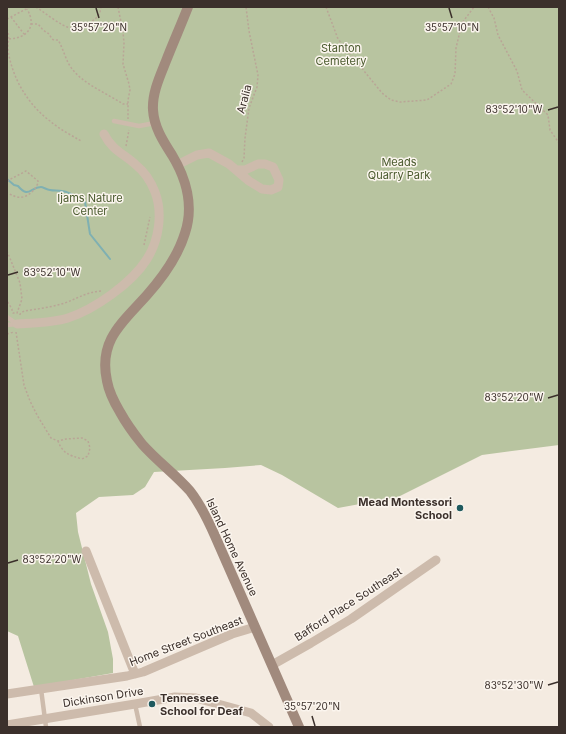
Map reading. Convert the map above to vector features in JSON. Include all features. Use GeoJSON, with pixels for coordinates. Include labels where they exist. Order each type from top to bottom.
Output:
{"type":"FeatureCollection","features":[{"type":"Feature","properties":{"kind":"street","name":"Island Home Avenue"},"geometry":{"type":"LineString","coordinates":[[188,7],[160,77],[154,95],[153,110],[155,123],[185,182],[189,214],[185,234],[177,253],[164,273],[148,294],[120,324],[113,335],[108,344],[106,354],[106,376],[111,395],[129,428],[142,444],[187,488],[201,506],[300,727]]}},
{"type":"Feature","properties":{"kind":"street"},"geometry":{"type":"LineString","coordinates":[[18,327],[66,319],[84,312],[122,287],[140,269],[154,246],[158,231],[159,216],[157,201],[152,186],[139,167],[111,145],[104,134]]}},
{"type":"Feature","properties":{"kind":"street"},"geometry":{"type":"LineString","coordinates":[[177,165],[197,155],[209,153],[237,170]]}},
{"type":"Feature","properties":{"kind":"street"},"geometry":{"type":"LineString","coordinates":[[86,551],[135,674]]}},
{"type":"Feature","properties":{"kind":"street","name":"Bafford Place Southeast"},"geometry":{"type":"LineString","coordinates":[[272,665],[351,619],[436,560]]}},
{"type":"Feature","properties":{"kind":"street","name":"Home Street Southeast"},"geometry":{"type":"LineString","coordinates":[[7,694],[127,676],[143,672],[232,634],[255,627]]}},
{"type":"Feature","properties":{"kind":"street","name":"Dickinson Drive"},"geometry":{"type":"LineString","coordinates":[[7,725],[46,723],[175,697],[196,698],[251,713],[269,727]]}},
{"type":"Feature","properties":{"kind":"lane"},"geometry":{"type":"LineString","coordinates":[[114,120],[139,126],[155,123]]}},
{"type":"Feature","properties":{"kind":"lane"},"geometry":{"type":"LineString","coordinates":[[7,317],[18,327]]}},
{"type":"Feature","properties":{"kind":"lane"},"geometry":{"type":"LineString","coordinates":[[7,325],[18,327]]}},
{"type":"Feature","properties":{"kind":"lane"},"geometry":{"type":"LineString","coordinates":[[41,689],[46,723]]}},
{"type":"Feature","properties":{"kind":"lane"},"geometry":{"type":"LineString","coordinates":[[135,704],[140,727]]}},
{"type":"Feature","properties":{"kind":"path"},"geometry":{"type":"LineString","coordinates":[[7,19],[30,7]]}},
{"type":"Feature","properties":{"kind":"path"},"geometry":{"type":"LineString","coordinates":[[36,7],[64,26],[74,28],[84,26],[93,21],[98,16],[101,7]]}},
{"type":"Feature","properties":{"kind":"path"},"geometry":{"type":"LineString","coordinates":[[118,7],[124,32],[122,64],[130,90],[128,104],[129,131],[126,152],[127,158]]}},
{"type":"Feature","properties":{"kind":"path","name":"Aralia"},"geometry":{"type":"LineString","coordinates":[[237,170],[244,158],[248,108],[257,87],[258,75],[249,31],[246,7]]}},
{"type":"Feature","properties":{"kind":"path"},"geometry":{"type":"LineString","coordinates":[[326,7],[338,39],[382,93],[391,100],[400,102],[427,100],[451,84],[455,74],[456,48],[462,23],[474,7]]}},
{"type":"Feature","properties":{"kind":"path"},"geometry":{"type":"LineString","coordinates":[[488,7],[494,18],[498,35],[517,71],[522,90],[548,115],[550,130],[559,143]]}},
{"type":"Feature","properties":{"kind":"path"},"geometry":{"type":"LineString","coordinates":[[9,39],[16,39],[28,32],[31,24],[30,15],[27,9]]}},
{"type":"Feature","properties":{"kind":"path"},"geometry":{"type":"LineString","coordinates":[[11,17],[25,35]]}},
{"type":"Feature","properties":{"kind":"path"},"geometry":{"type":"LineString","coordinates":[[31,24],[38,24],[43,30],[50,34],[52,39],[58,40],[68,62],[80,77],[123,104],[128,104]]}},
{"type":"Feature","properties":{"kind":"path"},"geometry":{"type":"LineString","coordinates":[[7,29],[9,35],[8,53],[13,70],[19,84],[29,100],[51,122],[81,141]]}},
{"type":"Feature","properties":{"kind":"path"},"geometry":{"type":"LineString","coordinates":[[7,181],[26,171],[38,181],[38,184],[31,194],[18,197],[7,193]]}},
{"type":"Feature","properties":{"kind":"path"},"geometry":{"type":"LineString","coordinates":[[143,250],[151,216]]}},
{"type":"Feature","properties":{"kind":"path"},"geometry":{"type":"LineString","coordinates":[[7,251],[20,283],[22,299],[17,313]]}},
{"type":"Feature","properties":{"kind":"path"},"geometry":{"type":"LineString","coordinates":[[7,301],[13,313],[20,314],[58,305],[92,292],[104,291]]}},
{"type":"Feature","properties":{"kind":"path"},"geometry":{"type":"LineString","coordinates":[[20,314],[18,327],[24,385],[30,401],[51,438],[58,441],[82,438],[88,441],[90,448],[88,456],[82,459],[66,454],[60,447],[58,441]]}},
{"type":"Feature","properties":{"kind":"path"},"geometry":{"type":"LineString","coordinates":[[7,334],[18,327]]}},
{"type":"Feature","properties":{"kind":"green space"},"geometry":{"type":"Polygon","coordinates":[[[7,7],[559,7],[559,445],[482,455],[398,497],[338,508],[282,475],[261,465],[154,472],[145,487],[133,495],[99,497],[76,513],[78,532],[91,584],[108,632],[113,659],[113,673],[34,687],[18,636],[7,631],[7,7]]]}},
{"type":"Feature","properties":{"kind":"waterway"},"geometry":{"type":"LineString","coordinates":[[7,179],[25,192],[37,187],[42,187],[49,190],[74,195],[85,202],[90,234],[110,259]]}},
{"type":"Feature","properties":{"kind":"place","name":"Mead Montessori School"},"geometry":{"type":"Point","coordinates":[460,508]}},
{"type":"Feature","properties":{"kind":"place","name":"Tennessee School for Deaf"},"geometry":{"type":"Point","coordinates":[152,704]}},
{"type":"Feature","properties":{"kind":"park label","name":"Stanton Cemetery"},"geometry":{"type":"Point","coordinates":[341,54]}},
{"type":"Feature","properties":{"kind":"park label","name":"Meads Quarry Park"},"geometry":{"type":"Point","coordinates":[399,168]}},
{"type":"Feature","properties":{"kind":"park label","name":"Ijams Nature Center"},"geometry":{"type":"Point","coordinates":[90,204]}}]}
